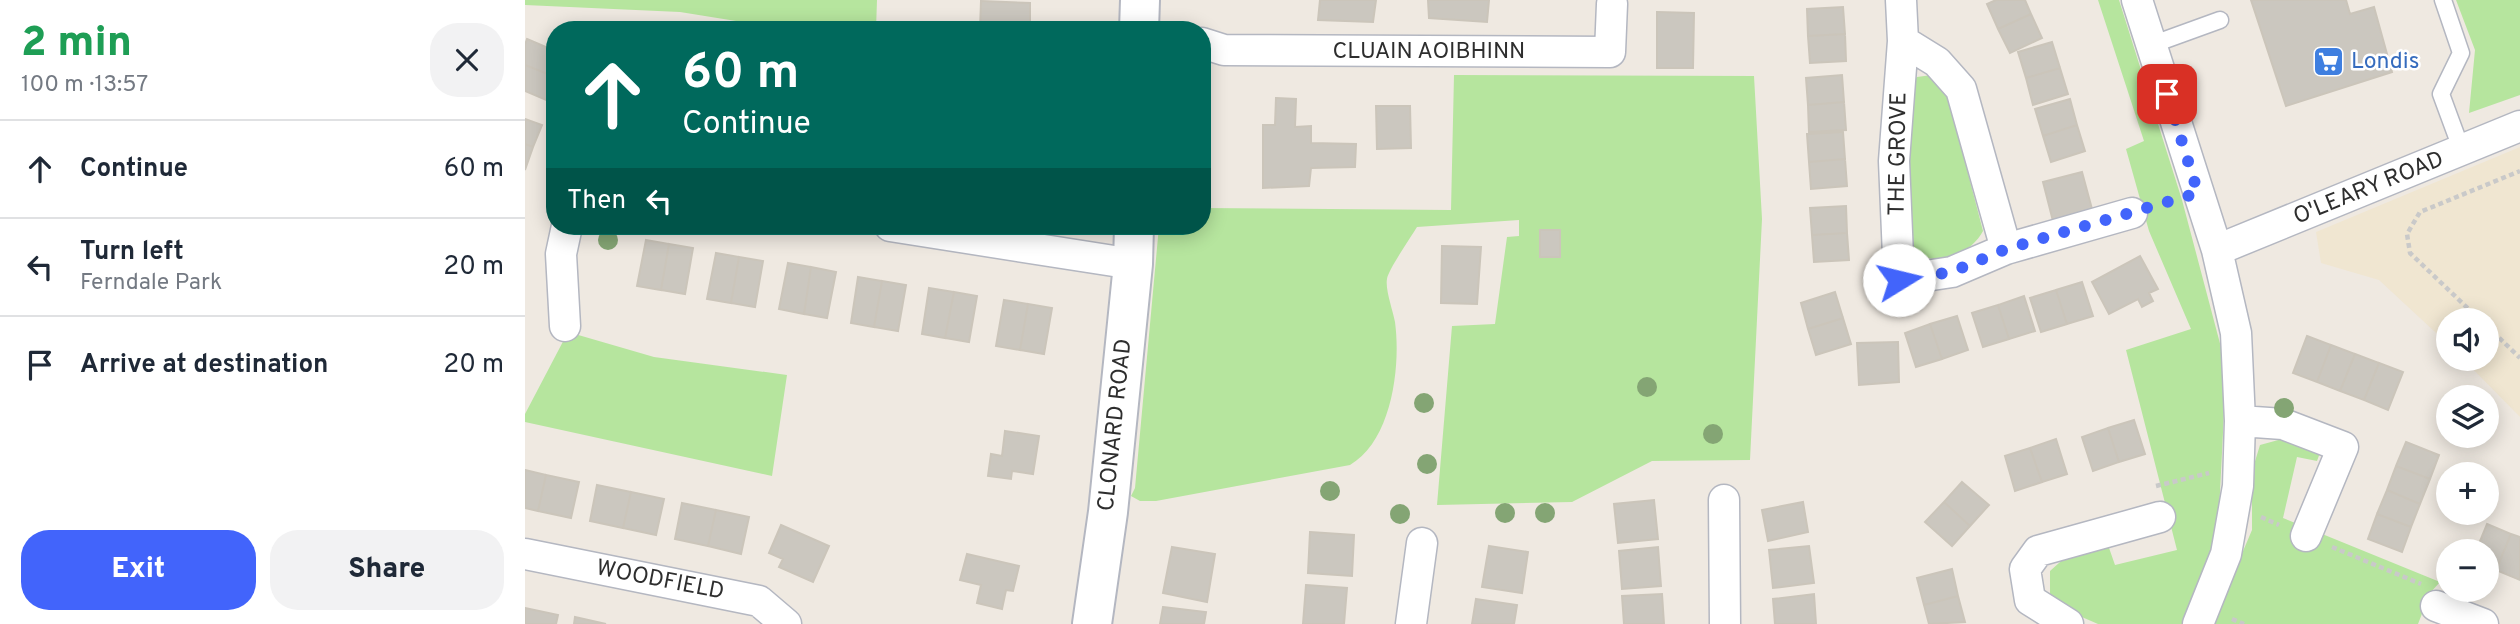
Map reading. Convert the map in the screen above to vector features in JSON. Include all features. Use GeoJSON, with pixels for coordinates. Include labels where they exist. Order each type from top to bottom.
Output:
{"type":"FeatureCollection","features":[{"type":"Feature","properties":{"kind":"street"},"geometry":{"type":"LineString","coordinates":[[1139,21],[1140,0]]}},
{"type":"Feature","properties":{"kind":"street","name":"THE GROVE"},"geometry":{"type":"LineString","coordinates":[[1901,0],[1903,41],[1894,160],[1899,280],[1952,272],[2006,249],[2132,213]]}},
{"type":"Feature","properties":{"kind":"street"},"geometry":{"type":"LineString","coordinates":[[2137,0],[2217,250],[2236,332],[2240,421],[2235,506],[2226,554],[2198,624]]}},
{"type":"Feature","properties":{"kind":"street","name":"CLUAIN AOIBHINN"},"geometry":{"type":"LineString","coordinates":[[1211,46],[1224,50],[1610,52],[1612,4]]}},
{"type":"Feature","properties":{"kind":"street"},"geometry":{"type":"LineString","coordinates":[[1903,41],[1937,62],[1961,89],[2006,249]]}},
{"type":"Feature","properties":{"kind":"street","name":"O'LEARY ROAD"},"geometry":{"type":"LineString","coordinates":[[2217,250],[2520,127]]}},
{"type":"Feature","properties":{"kind":"street"},"geometry":{"type":"LineString","coordinates":[[565,235],[561,254],[565,326]]}},
{"type":"Feature","properties":{"kind":"street"},"geometry":{"type":"LineString","coordinates":[[948,235],[1133,264]]}},
{"type":"Feature","properties":{"kind":"street","name":"CLONARD ROAD"},"geometry":{"type":"LineString","coordinates":[[1092,624],[1108,512],[1134,235]]}},
{"type":"Feature","properties":{"kind":"street"},"geometry":{"type":"LineString","coordinates":[[2240,421],[2283,424],[2343,447],[2306,536]]}},
{"type":"Feature","properties":{"kind":"street"},"geometry":{"type":"LineString","coordinates":[[1724,500],[1725,624]]}},
{"type":"Feature","properties":{"kind":"street"},"geometry":{"type":"LineString","coordinates":[[2068,624],[2031,600],[2025,569],[2038,551],[2159,517]]}},
{"type":"Feature","properties":{"kind":"street"},"geometry":{"type":"LineString","coordinates":[[1411,624],[1422,543]]}},
{"type":"Feature","properties":{"kind":"street","name":"WOODFIELD"},"geometry":{"type":"LineString","coordinates":[[525,554],[759,601],[786,624]]}},
{"type":"Feature","properties":{"kind":"street"},"geometry":{"type":"LineString","coordinates":[[2436,606],[2483,624]]}},
{"type":"Feature","properties":{"kind":"lane"},"geometry":{"type":"LineString","coordinates":[[2443,0],[2461,53],[2441,93],[2462,151]]}},
{"type":"Feature","properties":{"kind":"lane"},"geometry":{"type":"LineString","coordinates":[[2151,45],[2220,20]]}},
{"type":"Feature","properties":{"kind":"path"},"geometry":{"type":"LineString","coordinates":[[2467,308],[2410,253],[2407,233],[2420,212],[2520,171]]}},
{"type":"Feature","properties":{"kind":"path"},"geometry":{"type":"LineString","coordinates":[[2499,338],[2520,358]]}},
{"type":"Feature","properties":{"kind":"path"},"geometry":{"type":"LineString","coordinates":[[2159,517],[2151,487],[2239,465]]}},
{"type":"Feature","properties":{"kind":"path"},"geometry":{"type":"LineString","coordinates":[[2235,506],[2425,585],[2436,606]]}},
{"type":"Feature","properties":{"kind":"shaded area"},"geometry":{"type":"Polygon","coordinates":[[[2520,147],[2520,417],[2499,396],[2499,385],[2489,385],[2475,371],[2499,371],[2499,308],[2436,308],[2436,333],[2379,280],[2321,263],[2316,232],[2520,147]]]}},
{"type":"Feature","properties":{"kind":"green space"},"geometry":{"type":"Polygon","coordinates":[[[525,0],[877,0],[876,21],[736,21],[680,12],[525,5],[525,0]]]}},
{"type":"Feature","properties":{"kind":"green space"},"geometry":{"type":"Polygon","coordinates":[[[2098,0],[2119,0],[2182,200],[2222,351],[2225,393],[2218,532],[2182,624],[2098,624],[2068,611],[2050,594],[2050,571],[2069,554],[2108,545],[2115,565],[2177,550],[2126,350],[2191,329],[2149,231],[2126,149],[2144,141],[2098,0]]]}},
{"type":"Feature","properties":{"kind":"green space"},"geometry":{"type":"Polygon","coordinates":[[[2456,0],[2520,0],[2520,95],[2469,113],[2475,50],[2456,0]]]}},
{"type":"Feature","properties":{"kind":"green space"},"geometry":{"type":"Polygon","coordinates":[[[1454,75],[1754,76],[1762,219],[1750,460],[1652,461],[1572,502],[1437,505],[1452,326],[1495,324],[1507,237],[1519,236],[1519,220],[1417,227],[1387,279],[1397,340],[1391,401],[1376,439],[1364,454],[1350,465],[1156,501],[1140,501],[1131,496],[1135,488],[1158,235],[1211,235],[1211,208],[1451,210],[1454,75]]]}},
{"type":"Feature","properties":{"kind":"green space"},"geometry":{"type":"Polygon","coordinates":[[[1932,75],[1943,84],[1949,100],[1983,231],[1974,243],[1962,252],[1940,259],[1926,257],[1910,243],[1909,87],[1917,77],[1932,75]]]}},
{"type":"Feature","properties":{"kind":"green space"},"geometry":{"type":"Polygon","coordinates":[[[568,332],[654,357],[787,375],[772,476],[525,422],[525,414],[568,332]]]}},
{"type":"Feature","properties":{"kind":"green space"},"geometry":{"type":"Polygon","coordinates":[[[2282,439],[2321,450],[2317,461],[2297,457],[2283,518],[2436,580],[2436,586],[2430,593],[2418,624],[2212,624],[2252,530],[2252,471],[2260,445],[2282,439]]]}},
{"type":"Feature","properties":{"kind":"building"},"geometry":{"type":"Polygon","coordinates":[[[1320,0],[1376,0],[1373,22],[1318,20],[1320,0]]]}},
{"type":"Feature","properties":{"kind":"building"},"geometry":{"type":"Polygon","coordinates":[[[1428,0],[1489,0],[1487,22],[1429,18],[1428,0]]]}},
{"type":"Feature","properties":{"kind":"building"},"geometry":{"type":"Polygon","coordinates":[[[1996,0],[2025,0],[2031,14],[1998,29],[1987,4],[1996,0]]]}},
{"type":"Feature","properties":{"kind":"building"},"geometry":{"type":"Polygon","coordinates":[[[2251,0],[2346,0],[2350,14],[2374,7],[2392,72],[2286,106],[2251,0]]]}},
{"type":"Feature","properties":{"kind":"building"},"geometry":{"type":"Polygon","coordinates":[[[981,1],[1030,3],[1030,21],[980,21],[981,1]]]}},
{"type":"Feature","properties":{"kind":"building"},"geometry":{"type":"Polygon","coordinates":[[[1843,7],[1845,34],[1808,36],[1807,9],[1843,7]]]}},
{"type":"Feature","properties":{"kind":"building"},"geometry":{"type":"Polygon","coordinates":[[[1657,12],[1694,13],[1693,68],[1657,68],[1657,12]]]}},
{"type":"Feature","properties":{"kind":"building"},"geometry":{"type":"Polygon","coordinates":[[[2031,14],[2042,38],[2010,53],[1998,29],[2031,14]]]}},
{"type":"Feature","properties":{"kind":"building"},"geometry":{"type":"Polygon","coordinates":[[[1845,34],[1846,61],[1810,63],[1808,36],[1845,34]]]}},
{"type":"Feature","properties":{"kind":"building"},"geometry":{"type":"Polygon","coordinates":[[[527,39],[546,47],[546,73],[525,65],[527,39]]]}},
{"type":"Feature","properties":{"kind":"building"},"geometry":{"type":"Polygon","coordinates":[[[2052,42],[2060,68],[2026,78],[2018,52],[2052,42]]]}},
{"type":"Feature","properties":{"kind":"building"},"geometry":{"type":"Polygon","coordinates":[[[525,65],[546,73],[546,100],[525,91],[525,65]]]}},
{"type":"Feature","properties":{"kind":"building"},"geometry":{"type":"Polygon","coordinates":[[[2060,68],[2068,94],[2033,105],[2026,78],[2060,68]]]}},
{"type":"Feature","properties":{"kind":"building"},"geometry":{"type":"Polygon","coordinates":[[[1842,75],[1844,102],[1808,105],[1806,78],[1842,75]]]}},
{"type":"Feature","properties":{"kind":"building"},"geometry":{"type":"Polygon","coordinates":[[[1276,98],[1296,99],[1295,127],[1311,126],[1311,143],[1356,144],[1355,167],[1311,168],[1309,186],[1263,188],[1263,125],[1275,125],[1276,98]]]}},
{"type":"Feature","properties":{"kind":"building"},"geometry":{"type":"Polygon","coordinates":[[[2070,99],[2077,125],[2043,136],[2035,109],[2070,99]]]}},
{"type":"Feature","properties":{"kind":"building"},"geometry":{"type":"Polygon","coordinates":[[[1844,102],[1846,130],[1809,132],[1808,105],[1844,102]]]}},
{"type":"Feature","properties":{"kind":"building"},"geometry":{"type":"Polygon","coordinates":[[[1376,106],[1410,106],[1411,148],[1377,149],[1376,106]]]}},
{"type":"Feature","properties":{"kind":"building"},"geometry":{"type":"Polygon","coordinates":[[[525,119],[542,125],[533,147],[525,144],[525,119]]]}},
{"type":"Feature","properties":{"kind":"building"},"geometry":{"type":"Polygon","coordinates":[[[2077,125],[2085,151],[2051,162],[2043,136],[2077,125]]]}},
{"type":"Feature","properties":{"kind":"building"},"geometry":{"type":"Polygon","coordinates":[[[1843,132],[1845,159],[1809,162],[1807,134],[1843,132]]]}},
{"type":"Feature","properties":{"kind":"building"},"geometry":{"type":"Polygon","coordinates":[[[525,144],[533,147],[525,170],[525,144]]]}},
{"type":"Feature","properties":{"kind":"building"},"geometry":{"type":"Polygon","coordinates":[[[1845,159],[1847,186],[1811,189],[1809,162],[1845,159]]]}},
{"type":"Feature","properties":{"kind":"building"},"geometry":{"type":"Polygon","coordinates":[[[2082,172],[2092,209],[2053,221],[2043,182],[2082,172]]]}},
{"type":"Feature","properties":{"kind":"building"},"geometry":{"type":"Polygon","coordinates":[[[1846,206],[1847,233],[1812,235],[1810,208],[1846,206]]]}},
{"type":"Feature","properties":{"kind":"building"},"geometry":{"type":"Polygon","coordinates":[[[1540,230],[1560,230],[1560,257],[1540,257],[1540,230]]]}},
{"type":"Feature","properties":{"kind":"building"},"geometry":{"type":"Polygon","coordinates":[[[1847,233],[1849,260],[1814,262],[1812,235],[1847,233]]]}},
{"type":"Feature","properties":{"kind":"building"},"geometry":{"type":"Polygon","coordinates":[[[646,240],[669,244],[661,290],[637,286],[646,240]]]}},
{"type":"Feature","properties":{"kind":"building"},"geometry":{"type":"Polygon","coordinates":[[[669,244],[693,248],[685,294],[661,290],[669,244]]]}},
{"type":"Feature","properties":{"kind":"building"},"geometry":{"type":"Polygon","coordinates":[[[1442,246],[1481,247],[1477,304],[1441,303],[1442,246]]]}},
{"type":"Feature","properties":{"kind":"building"},"geometry":{"type":"Polygon","coordinates":[[[716,253],[739,257],[731,303],[707,299],[716,253]]]}},
{"type":"Feature","properties":{"kind":"building"},"geometry":{"type":"Polygon","coordinates":[[[2140,256],[2158,289],[2149,293],[2153,301],[2142,307],[2138,299],[2109,314],[2092,282],[2140,256]]]}},
{"type":"Feature","properties":{"kind":"building"},"geometry":{"type":"Polygon","coordinates":[[[739,257],[763,261],[755,307],[731,303],[739,257]]]}},
{"type":"Feature","properties":{"kind":"building"},"geometry":{"type":"Polygon","coordinates":[[[788,263],[811,267],[804,314],[779,309],[788,263]]]}},
{"type":"Feature","properties":{"kind":"building"},"geometry":{"type":"Polygon","coordinates":[[[811,267],[836,272],[827,318],[804,314],[811,267]]]}},
{"type":"Feature","properties":{"kind":"building"},"geometry":{"type":"Polygon","coordinates":[[[858,277],[882,281],[874,327],[851,323],[858,277]]]}},
{"type":"Feature","properties":{"kind":"building"},"geometry":{"type":"Polygon","coordinates":[[[882,281],[906,285],[898,331],[874,327],[882,281]]]}},
{"type":"Feature","properties":{"kind":"building"},"geometry":{"type":"Polygon","coordinates":[[[2082,282],[2093,316],[2067,324],[2056,290],[2082,282]]]}},
{"type":"Feature","properties":{"kind":"building"},"geometry":{"type":"Polygon","coordinates":[[[929,288],[954,292],[945,338],[922,334],[929,288]]]}},
{"type":"Feature","properties":{"kind":"building"},"geometry":{"type":"Polygon","coordinates":[[[2056,290],[2067,324],[2041,332],[2030,298],[2056,290]]]}},
{"type":"Feature","properties":{"kind":"building"},"geometry":{"type":"Polygon","coordinates":[[[954,292],[977,296],[969,342],[945,338],[954,292]]]}},
{"type":"Feature","properties":{"kind":"building"},"geometry":{"type":"Polygon","coordinates":[[[1835,292],[1843,318],[1808,329],[1801,303],[1835,292]]]}},
{"type":"Feature","properties":{"kind":"building"},"geometry":{"type":"Polygon","coordinates":[[[2024,296],[2035,331],[2009,339],[1998,305],[2024,296]]]}},
{"type":"Feature","properties":{"kind":"building"},"geometry":{"type":"Polygon","coordinates":[[[1004,300],[1028,304],[1020,350],[996,346],[1004,300]]]}},
{"type":"Feature","properties":{"kind":"building"},"geometry":{"type":"Polygon","coordinates":[[[1028,304],[1052,308],[1044,354],[1020,350],[1028,304]]]}},
{"type":"Feature","properties":{"kind":"building"},"geometry":{"type":"Polygon","coordinates":[[[1998,305],[2009,339],[1983,347],[1972,313],[1998,305]]]}},
{"type":"Feature","properties":{"kind":"building"},"geometry":{"type":"Polygon","coordinates":[[[1957,316],[1968,350],[1942,359],[1930,324],[1957,316]]]}},
{"type":"Feature","properties":{"kind":"building"},"geometry":{"type":"Polygon","coordinates":[[[1843,318],[1851,344],[1816,355],[1808,329],[1843,318]]]}},
{"type":"Feature","properties":{"kind":"building"},"geometry":{"type":"Polygon","coordinates":[[[1930,324],[1942,359],[1916,367],[1905,333],[1930,324]]]}},
{"type":"Feature","properties":{"kind":"building"},"geometry":{"type":"Polygon","coordinates":[[[2307,336],[2331,345],[2317,382],[2293,373],[2307,336]]]}},
{"type":"Feature","properties":{"kind":"building"},"geometry":{"type":"Polygon","coordinates":[[[1898,342],[1899,382],[1859,385],[1857,343],[1898,342]]]}},
{"type":"Feature","properties":{"kind":"building"},"geometry":{"type":"Polygon","coordinates":[[[2331,345],[2355,354],[2340,391],[2317,382],[2331,345]]]}},
{"type":"Feature","properties":{"kind":"building"},"geometry":{"type":"Polygon","coordinates":[[[2355,354],[2379,363],[2364,400],[2340,391],[2355,354]]]}},
{"type":"Feature","properties":{"kind":"building"},"geometry":{"type":"Polygon","coordinates":[[[2379,363],[2403,372],[2388,410],[2364,400],[2379,363]]]}},
{"type":"Feature","properties":{"kind":"building"},"geometry":{"type":"Polygon","coordinates":[[[2134,420],[2145,454],[2119,462],[2108,428],[2134,420]]]}},
{"type":"Feature","properties":{"kind":"building"},"geometry":{"type":"Polygon","coordinates":[[[2108,428],[2119,462],[2093,471],[2082,437],[2108,428]]]}},
{"type":"Feature","properties":{"kind":"building"},"geometry":{"type":"Polygon","coordinates":[[[1005,431],[1039,436],[1033,474],[1012,471],[1011,479],[988,476],[991,454],[1002,456],[1005,431]]]}},
{"type":"Feature","properties":{"kind":"building"},"geometry":{"type":"Polygon","coordinates":[[[2056,439],[2067,474],[2042,482],[2030,448],[2056,439]]]}},
{"type":"Feature","properties":{"kind":"building"},"geometry":{"type":"Polygon","coordinates":[[[2406,442],[2439,455],[2430,479],[2396,466],[2406,442]]]}},
{"type":"Feature","properties":{"kind":"building"},"geometry":{"type":"Polygon","coordinates":[[[2030,448],[2042,482],[2015,491],[2005,456],[2030,448]]]}},
{"type":"Feature","properties":{"kind":"building"},"geometry":{"type":"Polygon","coordinates":[[[2396,466],[2430,479],[2420,504],[2387,490],[2396,466]]]}},
{"type":"Feature","properties":{"kind":"building"},"geometry":{"type":"Polygon","coordinates":[[[525,470],[546,475],[538,511],[525,508],[525,470]]]}},
{"type":"Feature","properties":{"kind":"building"},"geometry":{"type":"Polygon","coordinates":[[[546,475],[579,482],[571,518],[538,511],[546,475]]]}},
{"type":"Feature","properties":{"kind":"building"},"geometry":{"type":"Polygon","coordinates":[[[1962,482],[1989,505],[1970,526],[1944,502],[1962,482]]]}},
{"type":"Feature","properties":{"kind":"building"},"geometry":{"type":"Polygon","coordinates":[[[597,485],[631,492],[623,528],[590,521],[597,485]]]}},
{"type":"Feature","properties":{"kind":"building"},"geometry":{"type":"Polygon","coordinates":[[[2387,490],[2420,504],[2411,527],[2377,514],[2387,490]]]}},
{"type":"Feature","properties":{"kind":"building"},"geometry":{"type":"Polygon","coordinates":[[[631,492],[664,499],[656,535],[623,528],[631,492]]]}},
{"type":"Feature","properties":{"kind":"building"},"geometry":{"type":"Polygon","coordinates":[[[1654,500],[1658,539],[1618,543],[1614,504],[1654,500]]]}},
{"type":"Feature","properties":{"kind":"building"},"geometry":{"type":"Polygon","coordinates":[[[1803,502],[1808,532],[1768,541],[1762,510],[1803,502]]]}},
{"type":"Feature","properties":{"kind":"building"},"geometry":{"type":"Polygon","coordinates":[[[1944,502],[1970,526],[1952,546],[1925,522],[1944,502]]]}},
{"type":"Feature","properties":{"kind":"building"},"geometry":{"type":"Polygon","coordinates":[[[682,503],[716,510],[708,546],[675,539],[682,503]]]}},
{"type":"Feature","properties":{"kind":"building"},"geometry":{"type":"Polygon","coordinates":[[[716,510],[749,517],[741,554],[708,546],[716,510]]]}},
{"type":"Feature","properties":{"kind":"building"},"geometry":{"type":"Polygon","coordinates":[[[2377,514],[2411,527],[2402,552],[2368,539],[2377,514]]]}},
{"type":"Feature","properties":{"kind":"building"},"geometry":{"type":"Polygon","coordinates":[[[781,525],[829,546],[813,582],[779,567],[783,559],[769,553],[781,525]]]}},
{"type":"Feature","properties":{"kind":"building"},"geometry":{"type":"Polygon","coordinates":[[[2487,525],[2511,534],[2499,563],[2499,539],[2481,539],[2487,525]]]}},
{"type":"Feature","properties":{"kind":"building"},"geometry":{"type":"Polygon","coordinates":[[[1310,532],[1354,535],[1352,576],[1308,573],[1310,532]]]}},
{"type":"Feature","properties":{"kind":"building"},"geometry":{"type":"Polygon","coordinates":[[[2511,534],[2520,537],[2520,580],[2499,571],[2499,563],[2511,534]]]}},
{"type":"Feature","properties":{"kind":"building"},"geometry":{"type":"Polygon","coordinates":[[[1489,546],[1528,552],[1522,593],[1482,587],[1489,546]]]}},
{"type":"Feature","properties":{"kind":"building"},"geometry":{"type":"Polygon","coordinates":[[[1809,546],[1814,583],[1773,588],[1769,550],[1809,546]]]}},
{"type":"Feature","properties":{"kind":"building"},"geometry":{"type":"Polygon","coordinates":[[[1172,547],[1215,554],[1207,602],[1163,593],[1172,547]]]}},
{"type":"Feature","properties":{"kind":"building"},"geometry":{"type":"Polygon","coordinates":[[[1658,547],[1661,586],[1622,589],[1619,551],[1658,547]]]}},
{"type":"Feature","properties":{"kind":"building"},"geometry":{"type":"Polygon","coordinates":[[[967,554],[1019,566],[1013,591],[1006,590],[1002,609],[977,603],[981,585],[960,580],[967,554]]]}},
{"type":"Feature","properties":{"kind":"building"},"geometry":{"type":"Polygon","coordinates":[[[1952,569],[1958,596],[1924,605],[1917,578],[1952,569]]]}},
{"type":"Feature","properties":{"kind":"building"},"geometry":{"type":"Polygon","coordinates":[[[1306,585],[1347,588],[1344,624],[1303,624],[1306,585]]]}},
{"type":"Feature","properties":{"kind":"building"},"geometry":{"type":"Polygon","coordinates":[[[1662,594],[1664,624],[1624,624],[1622,596],[1662,594]]]}},
{"type":"Feature","properties":{"kind":"building"},"geometry":{"type":"Polygon","coordinates":[[[1814,594],[1816,624],[1775,624],[1773,599],[1814,594]]]}},
{"type":"Feature","properties":{"kind":"building"},"geometry":{"type":"Polygon","coordinates":[[[1958,596],[1965,622],[1929,624],[1924,605],[1958,596]]]}},
{"type":"Feature","properties":{"kind":"building"},"geometry":{"type":"Polygon","coordinates":[[[1476,599],[1517,605],[1514,624],[1472,624],[1476,599]]]}},
{"type":"Feature","properties":{"kind":"building"},"geometry":{"type":"Polygon","coordinates":[[[1163,607],[1206,612],[1204,624],[1160,624],[1163,607]]]}},
{"type":"Feature","properties":{"kind":"building"},"geometry":{"type":"Polygon","coordinates":[[[525,608],[558,615],[556,624],[525,624],[525,608]]]}},
{"type":"Feature","properties":{"kind":"building"},"geometry":{"type":"Polygon","coordinates":[[[575,617],[606,624],[574,624],[575,617]]]}},
{"type":"Feature","properties":{"kind":"place","name":"Londis"},"geometry":{"type":"Point","coordinates":[2328,62]}},
{"type":"Feature","properties":{"kind":"route"},"geometry":{"type":"LineString","coordinates":[[1899,280],[1952,272],[2006,249],[2198,193],[2167,94]]}}]}
